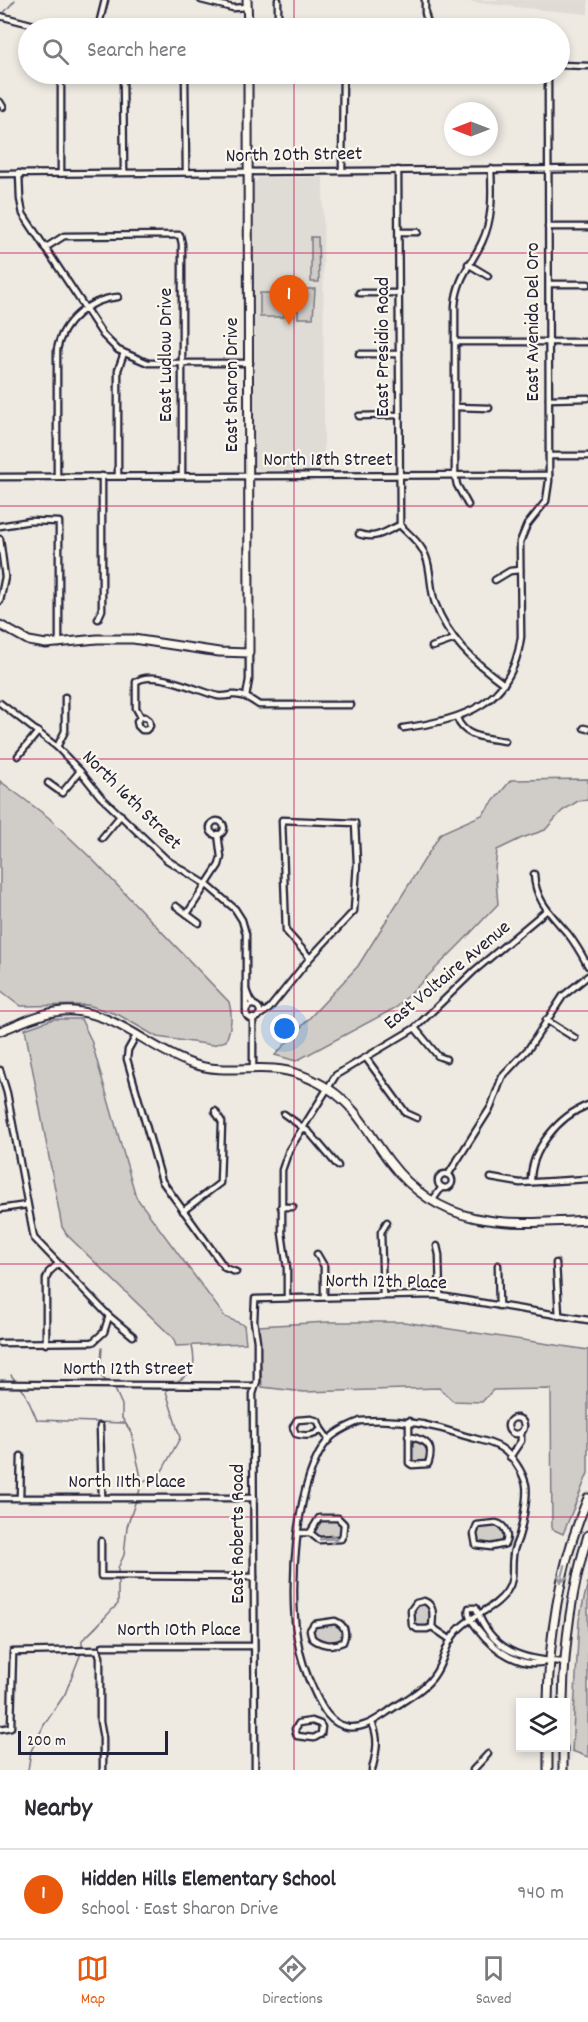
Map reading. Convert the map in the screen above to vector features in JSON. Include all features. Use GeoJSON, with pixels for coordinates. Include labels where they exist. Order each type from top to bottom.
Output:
{"type":"FeatureCollection","features":[{"type":"Feature","properties":{"kind":"street"},"geometry":{"type":"LineString","coordinates":[[100,18],[105,0]]}},
{"type":"Feature","properties":{"kind":"street"},"geometry":{"type":"LineString","coordinates":[[201,0],[233,8],[247,4]]}},
{"type":"Feature","properties":{"kind":"street"},"geometry":{"type":"LineString","coordinates":[[278,0],[278,18]]}},
{"type":"Feature","properties":{"kind":"street"},"geometry":{"type":"LineString","coordinates":[[425,0],[426,18]]}},
{"type":"Feature","properties":{"kind":"street"},"geometry":{"type":"LineString","coordinates":[[0,17],[18,21]]}},
{"type":"Feature","properties":{"kind":"street"},"geometry":{"type":"LineString","coordinates":[[570,65],[588,66]]}},
{"type":"Feature","properties":{"kind":"street"},"geometry":{"type":"LineString","coordinates":[[61,84],[61,172]]}},
{"type":"Feature","properties":{"kind":"street"},"geometry":{"type":"LineString","coordinates":[[123,84],[124,172]]}},
{"type":"Feature","properties":{"kind":"street"},"geometry":{"type":"LineString","coordinates":[[185,84],[186,172]]}},
{"type":"Feature","properties":{"kind":"street","name":"East Sharon Drive"},"geometry":{"type":"LineString","coordinates":[[246,697],[249,680],[248,84]]}},
{"type":"Feature","properties":{"kind":"street"},"geometry":{"type":"LineString","coordinates":[[342,170],[343,84]]}},
{"type":"Feature","properties":{"kind":"street","name":"East Avenida Del Oro"},"geometry":{"type":"LineString","coordinates":[[504,684],[519,650],[520,542],[526,525],[546,501],[549,476],[548,84]]}},
{"type":"Feature","properties":{"kind":"street"},"geometry":{"type":"LineString","coordinates":[[468,505],[457,485],[455,475],[457,291],[468,264],[482,243],[489,220],[491,169]]}},
{"type":"Feature","properties":{"kind":"street","name":"North 20th Street"},"geometry":{"type":"LineString","coordinates":[[0,174],[588,169]]}},
{"type":"Feature","properties":{"kind":"street","name":"East Presidio Road"},"geometry":{"type":"LineString","coordinates":[[398,170],[400,525]]}},
{"type":"Feature","properties":{"kind":"street"},"geometry":{"type":"LineString","coordinates":[[20,173],[21,207],[102,335],[124,353],[148,363],[250,363]]}},
{"type":"Feature","properties":{"kind":"street"},"geometry":{"type":"LineString","coordinates":[[549,227],[588,227]]}},
{"type":"Feature","properties":{"kind":"street"},"geometry":{"type":"LineString","coordinates":[[399,232],[418,232]]}},
{"type":"Feature","properties":{"kind":"street","name":"East Ludlow Drive"},"geometry":{"type":"LineString","coordinates":[[45,248],[64,236],[180,235],[183,363],[182,475]]}},
{"type":"Feature","properties":{"kind":"street"},"geometry":{"type":"LineString","coordinates":[[468,264],[488,276]]}},
{"type":"Feature","properties":{"kind":"street"},"geometry":{"type":"LineString","coordinates":[[549,284],[588,284]]}},
{"type":"Feature","properties":{"kind":"street"},"geometry":{"type":"LineString","coordinates":[[359,293],[399,293]]}},
{"type":"Feature","properties":{"kind":"street"},"geometry":{"type":"LineString","coordinates":[[57,477],[57,350],[59,339],[69,322],[86,309],[98,301],[118,297]]}},
{"type":"Feature","properties":{"kind":"street"},"geometry":{"type":"LineString","coordinates":[[455,342],[588,342]]}},
{"type":"Feature","properties":{"kind":"street"},"geometry":{"type":"LineString","coordinates":[[118,475],[118,370],[124,353]]}},
{"type":"Feature","properties":{"kind":"street"},"geometry":{"type":"LineString","coordinates":[[359,354],[399,354]]}},
{"type":"Feature","properties":{"kind":"street"},"geometry":{"type":"LineString","coordinates":[[549,399],[588,398]]}},
{"type":"Feature","properties":{"kind":"street"},"geometry":{"type":"LineString","coordinates":[[455,407],[489,408]]}},
{"type":"Feature","properties":{"kind":"street"},"geometry":{"type":"LineString","coordinates":[[359,416],[399,415]]}},
{"type":"Feature","properties":{"kind":"street"},"geometry":{"type":"LineString","coordinates":[[549,456],[588,456]]}},
{"type":"Feature","properties":{"kind":"street"},"geometry":{"type":"LineString","coordinates":[[98,619],[102,610],[102,476]]}},
{"type":"Feature","properties":{"kind":"street","name":"North 18th Street"},"geometry":{"type":"LineString","coordinates":[[0,477],[549,476]]}},
{"type":"Feature","properties":{"kind":"street"},"geometry":{"type":"LineString","coordinates":[[0,526],[30,521],[59,522],[59,644]]}},
{"type":"Feature","properties":{"kind":"street"},"geometry":{"type":"LineString","coordinates":[[359,534],[376,537],[400,525],[417,540],[425,554],[435,602],[455,639],[473,660],[504,684],[482,704],[457,718],[403,728]]}},
{"type":"Feature","properties":{"kind":"street"},"geometry":{"type":"LineString","coordinates":[[0,539],[5,577],[0,601]]}},
{"type":"Feature","properties":{"kind":"street"},"geometry":{"type":"LineString","coordinates":[[495,580],[510,571],[520,570]]}},
{"type":"Feature","properties":{"kind":"street"},"geometry":{"type":"LineString","coordinates":[[0,625],[29,641],[46,644],[98,639],[133,639],[211,652],[249,653]]}},
{"type":"Feature","properties":{"kind":"street"},"geometry":{"type":"LineString","coordinates":[[432,647],[455,639]]}},
{"type":"Feature","properties":{"kind":"street"},"geometry":{"type":"LineString","coordinates":[[141,717],[136,708],[136,682],[142,678],[169,680],[222,697],[236,695],[246,697],[259,705],[351,705]]}},
{"type":"Feature","properties":{"kind":"street"},"geometry":{"type":"LineString","coordinates":[[57,747],[65,731],[65,697]]}},
{"type":"Feature","properties":{"kind":"street","name":"North 16th Street"},"geometry":{"type":"LineString","coordinates":[[0,703],[57,747],[100,796],[167,860],[207,885],[235,909],[242,920],[246,934],[246,1009]]}},
{"type":"Feature","properties":{"kind":"street"},"geometry":{"type":"LineString","coordinates":[[457,718],[461,727],[472,734],[505,741]]}},
{"type":"Feature","properties":{"kind":"street"},"geometry":{"type":"LineString","coordinates":[[18,756],[38,732]]}},
{"type":"Feature","properties":{"kind":"street"},"geometry":{"type":"LineString","coordinates":[[48,783],[62,793],[80,771]]}},
{"type":"Feature","properties":{"kind":"street"},"geometry":{"type":"LineString","coordinates":[[102,838],[121,815]]}},
{"type":"Feature","properties":{"kind":"street"},"geometry":{"type":"LineString","coordinates":[[270,1006],[260,1008],[255,1005],[249,1006],[246,1009],[247,1016],[255,1017],[270,1006],[310,958],[354,911],[357,863],[355,823],[282,820],[286,931],[310,958]]}},
{"type":"Feature","properties":{"kind":"street"},"geometry":{"type":"LineString","coordinates":[[187,914],[219,865],[221,857],[218,834]]}},
{"type":"Feature","properties":{"kind":"street"},"geometry":{"type":"LineString","coordinates":[[534,874],[534,887],[547,910],[569,935],[588,966]]}},
{"type":"Feature","properties":{"kind":"street"},"geometry":{"type":"LineString","coordinates":[[176,906],[199,923]]}},
{"type":"Feature","properties":{"kind":"street","name":"East Voltaire Avenue"},"geometry":{"type":"LineString","coordinates":[[287,1297],[287,1268],[282,1233],[282,1170],[285,1158],[328,1088],[341,1071],[415,1029],[474,971],[547,910]]}},
{"type":"Feature","properties":{"kind":"street"},"geometry":{"type":"LineString","coordinates":[[448,1175],[491,1107],[502,1077],[529,1048],[563,996],[588,976]]}},
{"type":"Feature","properties":{"kind":"street","name":"North 16th Street"},"geometry":{"type":"LineString","coordinates":[[246,990],[255,1005]]}},
{"type":"Feature","properties":{"kind":"street"},"geometry":{"type":"LineString","coordinates":[[253,1069],[255,1017],[259,1010],[255,1005]]}},
{"type":"Feature","properties":{"kind":"street"},"geometry":{"type":"LineString","coordinates":[[0,1031],[38,1016],[74,1011],[111,1019],[173,1056],[194,1065],[220,1069],[277,1069],[314,1081],[328,1088],[347,1103],[360,1118],[389,1162],[403,1178],[432,1201],[467,1216],[494,1222],[588,1220]]}},
{"type":"Feature","properties":{"kind":"street"},"geometry":{"type":"LineString","coordinates":[[546,1020],[575,1038]]}},
{"type":"Feature","properties":{"kind":"street"},"geometry":{"type":"LineString","coordinates":[[415,1029],[438,1056],[446,1059]]}},
{"type":"Feature","properties":{"kind":"street"},"geometry":{"type":"LineString","coordinates":[[137,1034],[128,1050],[127,1059],[162,1181],[225,1268],[236,1272]]}},
{"type":"Feature","properties":{"kind":"street"},"geometry":{"type":"LineString","coordinates":[[366,1058],[406,1113],[417,1118]]}},
{"type":"Feature","properties":{"kind":"street"},"geometry":{"type":"LineString","coordinates":[[0,1070],[7,1093],[34,1238],[109,1316],[133,1336]]}},
{"type":"Feature","properties":{"kind":"street"},"geometry":{"type":"LineString","coordinates":[[0,1095],[7,1093]]}},
{"type":"Feature","properties":{"kind":"street"},"geometry":{"type":"LineString","coordinates":[[531,1182],[534,1160],[552,1131],[564,1118],[588,1105]]}},
{"type":"Feature","properties":{"kind":"street"},"geometry":{"type":"LineString","coordinates":[[183,1210],[220,1183],[222,1122],[215,1111]]}},
{"type":"Feature","properties":{"kind":"street"},"geometry":{"type":"LineString","coordinates":[[284,1114],[303,1127],[338,1166]]}},
{"type":"Feature","properties":{"kind":"street"},"geometry":{"type":"LineString","coordinates":[[442,1187],[438,1183],[439,1177],[443,1174],[448,1175]]}},
{"type":"Feature","properties":{"kind":"street"},"geometry":{"type":"LineString","coordinates":[[432,1201],[442,1187],[451,1184],[451,1178],[448,1175]]}},
{"type":"Feature","properties":{"kind":"street"},"geometry":{"type":"LineString","coordinates":[[491,1178],[514,1183],[588,1179]]}},
{"type":"Feature","properties":{"kind":"street"},"geometry":{"type":"LineString","coordinates":[[0,1209],[27,1205]]}},
{"type":"Feature","properties":{"kind":"street"},"geometry":{"type":"LineString","coordinates":[[281,1207],[293,1207]]}},
{"type":"Feature","properties":{"kind":"street"},"geometry":{"type":"LineString","coordinates":[[383,1296],[381,1232],[387,1221]]}},
{"type":"Feature","properties":{"kind":"street"},"geometry":{"type":"LineString","coordinates":[[436,1246],[441,1277],[440,1296]]}},
{"type":"Feature","properties":{"kind":"street"},"geometry":{"type":"LineString","coordinates":[[317,1254],[324,1266],[324,1297]]}},
{"type":"Feature","properties":{"kind":"street"},"geometry":{"type":"LineString","coordinates":[[556,1263],[559,1316]]}},
{"type":"Feature","properties":{"kind":"street"},"geometry":{"type":"LineString","coordinates":[[46,1344],[45,1286],[49,1272],[58,1264]]}},
{"type":"Feature","properties":{"kind":"street"},"geometry":{"type":"LineString","coordinates":[[498,1265],[499,1306]]}},
{"type":"Feature","properties":{"kind":"street","name":"North 12th Place"},"geometry":{"type":"LineString","coordinates":[[255,1299],[440,1296],[588,1320]]}},
{"type":"Feature","properties":{"kind":"street","name":"East Roberts Road"},"geometry":{"type":"LineString","coordinates":[[255,1299],[254,1321],[257,1348],[257,1381],[253,1394],[255,1770]]}},
{"type":"Feature","properties":{"kind":"street"},"geometry":{"type":"LineString","coordinates":[[0,1343],[93,1342],[104,1332],[109,1316]]}},
{"type":"Feature","properties":{"kind":"street","name":"North 12th Street"},"geometry":{"type":"LineString","coordinates":[[0,1384],[255,1386]]}},
{"type":"Feature","properties":{"kind":"street"},"geometry":{"type":"LineString","coordinates":[[321,1430],[313,1435],[303,1435],[296,1434],[293,1427],[297,1420],[315,1419],[329,1440]]}},
{"type":"Feature","properties":{"kind":"street"},"geometry":{"type":"LineString","coordinates":[[408,1436],[425,1440],[428,1444],[430,1451],[428,1464],[412,1465],[409,1463],[408,1436],[409,1420]]}},
{"type":"Feature","properties":{"kind":"street"},"geometry":{"type":"LineString","coordinates":[[409,1420],[443,1428],[501,1448],[518,1467],[526,1486],[521,1528],[513,1556],[512,1584],[502,1598],[463,1625],[451,1640],[435,1674],[426,1685],[372,1723],[348,1727],[336,1723],[324,1711],[308,1680],[297,1637],[295,1616],[298,1533],[307,1487],[313,1469],[329,1440],[346,1426],[360,1421],[409,1420]]}},
{"type":"Feature","properties":{"kind":"street"},"geometry":{"type":"LineString","coordinates":[[100,1426],[102,1497]]}},
{"type":"Feature","properties":{"kind":"street"},"geometry":{"type":"LineString","coordinates":[[510,1457],[520,1440],[521,1433]]}},
{"type":"Feature","properties":{"kind":"street"},"geometry":{"type":"LineString","coordinates":[[20,1498],[21,1456]]}},
{"type":"Feature","properties":{"kind":"street","name":"North 11th Place"},"geometry":{"type":"LineString","coordinates":[[0,1498],[254,1498]]}},
{"type":"Feature","properties":{"kind":"street"},"geometry":{"type":"LineString","coordinates":[[548,1698],[549,1661],[556,1607],[574,1537],[588,1498]]}},
{"type":"Feature","properties":{"kind":"street"},"geometry":{"type":"LineString","coordinates":[[298,1533],[310,1533],[319,1540],[341,1539],[344,1524],[338,1518],[320,1518],[310,1533]]}},
{"type":"Feature","properties":{"kind":"street"},"geometry":{"type":"LineString","coordinates":[[480,1524],[501,1524],[505,1527],[507,1540],[502,1546],[480,1547],[476,1545],[475,1529],[480,1524]]}},
{"type":"Feature","properties":{"kind":"street"},"geometry":{"type":"LineString","coordinates":[[563,1698],[564,1662],[573,1593],[588,1535]]}},
{"type":"Feature","properties":{"kind":"street"},"geometry":{"type":"LineString","coordinates":[[507,1540],[516,1543]]}},
{"type":"Feature","properties":{"kind":"street"},"geometry":{"type":"LineString","coordinates":[[101,1541],[100,1576],[254,1577]]}},
{"type":"Feature","properties":{"kind":"street"},"geometry":{"type":"LineString","coordinates":[[432,1627],[430,1604],[424,1601],[416,1603],[411,1610],[412,1624],[417,1629],[432,1627],[451,1640]]}},
{"type":"Feature","properties":{"kind":"street"},"geometry":{"type":"LineString","coordinates":[[500,1648],[488,1634],[475,1607],[469,1608],[471,1620],[484,1637],[500,1648],[527,1662],[540,1664],[549,1661],[564,1662]]}},
{"type":"Feature","properties":{"kind":"street"},"geometry":{"type":"LineString","coordinates":[[297,1637],[310,1635],[320,1643],[339,1644],[343,1642],[345,1632],[340,1623],[320,1622],[312,1626],[310,1635]]}},
{"type":"Feature","properties":{"kind":"street","name":"North 10th Place"},"geometry":{"type":"LineString","coordinates":[[103,1646],[255,1646]]}},
{"type":"Feature","properties":{"kind":"street","name":"North 10th Place"},"geometry":{"type":"LineString","coordinates":[[0,1730],[11,1727],[13,1652],[98,1650],[103,1770]]}},
{"type":"Feature","properties":{"kind":"street"},"geometry":{"type":"LineString","coordinates":[[320,1724],[329,1716]]}},
{"type":"Feature","properties":{"kind":"street"},"geometry":{"type":"LineString","coordinates":[[312,1721],[320,1724],[322,1732],[318,1736],[301,1737],[295,1733],[299,1723],[312,1721]]}},
{"type":"Feature","properties":{"kind":"street"},"geometry":{"type":"LineString","coordinates":[[372,1723],[378,1743],[372,1770]]}},
{"type":"Feature","properties":{"kind":"street"},"geometry":{"type":"LineString","coordinates":[[548,1752],[548,1770]]}},
{"type":"Feature","properties":{"kind":"street"},"geometry":{"type":"LineString","coordinates":[[563,1752],[563,1770]]}},
{"type":"Feature","properties":{"kind":"street"},"geometry":{"type":"LineString","coordinates":[[473,1770],[488,1754]]}},
{"type":"Feature","properties":{"kind":"shaded area"},"geometry":{"type":"Polygon","coordinates":[[[454,0],[588,0],[588,14],[524,8],[454,0]]]}},
{"type":"Feature","properties":{"kind":"shaded area"},"geometry":{"type":"Polygon","coordinates":[[[323,177],[324,470],[259,470],[255,467],[254,183],[259,178],[323,177]]]}},
{"type":"Feature","properties":{"kind":"shaded area"},"geometry":{"type":"Polygon","coordinates":[[[311,237],[318,237],[319,282],[311,282],[311,237]]]}},
{"type":"Feature","properties":{"kind":"shaded area"},"geometry":{"type":"Polygon","coordinates":[[[298,289],[315,289],[313,318],[298,318],[298,289]]]}},
{"type":"Feature","properties":{"kind":"shaded area"},"geometry":{"type":"Polygon","coordinates":[[[260,293],[284,293],[284,317],[260,317],[260,293]]]}},
{"type":"Feature","properties":{"kind":"shaded area"},"geometry":{"type":"Polygon","coordinates":[[[588,779],[588,800],[578,801],[562,811],[545,830],[497,850],[495,869],[498,904],[397,1007],[296,1061],[275,1055],[358,966],[441,833],[482,815],[511,780],[588,779]]]}},
{"type":"Feature","properties":{"kind":"shaded area"},"geometry":{"type":"Polygon","coordinates":[[[0,781],[48,817],[93,860],[229,1002],[231,1022],[226,1041],[213,1045],[157,1037],[119,1015],[88,1005],[21,1006],[0,990],[0,781]]]}},
{"type":"Feature","properties":{"kind":"shaded area"},"geometry":{"type":"Polygon","coordinates":[[[53,1019],[81,1019],[91,1040],[136,1197],[225,1317],[244,1325],[246,1343],[176,1346],[173,1338],[67,1235],[62,1227],[25,1029],[53,1019]]]}},
{"type":"Feature","properties":{"kind":"shaded area"},"geometry":{"type":"Polygon","coordinates":[[[328,1322],[404,1322],[588,1350],[588,1473],[563,1534],[552,1529],[551,1389],[493,1390],[482,1402],[453,1401],[439,1388],[304,1392],[262,1387],[258,1326],[328,1322]]]}},
{"type":"Feature","properties":{"kind":"shaded area"},"geometry":{"type":"Polygon","coordinates":[[[408,1436],[428,1444],[428,1464],[409,1463],[408,1436]]]}},
{"type":"Feature","properties":{"kind":"shaded area"},"geometry":{"type":"Polygon","coordinates":[[[319,1518],[338,1518],[344,1524],[341,1539],[319,1540],[310,1533],[319,1518]]]}},
{"type":"Feature","properties":{"kind":"shaded area"},"geometry":{"type":"Polygon","coordinates":[[[496,1523],[505,1527],[505,1544],[480,1547],[475,1541],[477,1525],[496,1523]]]}},
{"type":"Feature","properties":{"kind":"shaded area"},"geometry":{"type":"Polygon","coordinates":[[[588,1582],[588,1757],[572,1751],[579,1620],[588,1582]]]}},
{"type":"Feature","properties":{"kind":"shaded area"},"geometry":{"type":"Polygon","coordinates":[[[424,1601],[430,1604],[432,1624],[427,1629],[414,1627],[411,1610],[413,1605],[424,1601]]]}},
{"type":"Feature","properties":{"kind":"shaded area"},"geometry":{"type":"Polygon","coordinates":[[[335,1621],[344,1628],[344,1638],[339,1644],[315,1641],[310,1630],[312,1626],[335,1621]]]}},
{"type":"Feature","properties":{"kind":"waterway"},"geometry":{"type":"LineString","coordinates":[[2,15],[15,0]]}},
{"type":"Feature","properties":{"kind":"waterway"},"geometry":{"type":"LineString","coordinates":[[175,1383],[192,1369],[194,1364],[192,1346]]}},
{"type":"Feature","properties":{"kind":"waterway"},"geometry":{"type":"LineString","coordinates":[[102,1348],[100,1375],[108,1383]]}},
{"type":"Feature","properties":{"kind":"waterway"},"geometry":{"type":"LineString","coordinates":[[11,1375],[25,1393],[37,1420],[124,1423]]}},
{"type":"Feature","properties":{"kind":"waterway"},"geometry":{"type":"LineString","coordinates":[[138,1496],[142,1482],[161,1473],[180,1438],[166,1391],[171,1386]]}},
{"type":"Feature","properties":{"kind":"waterway"},"geometry":{"type":"LineString","coordinates":[[114,1387],[122,1405],[122,1418],[131,1432],[142,1482]]}},
{"type":"Feature","properties":{"kind":"waterway"},"geometry":{"type":"LineString","coordinates":[[118,1573],[124,1555],[127,1527],[136,1500]]}},
{"type":"Feature","properties":{"kind":"waterway"},"geometry":{"type":"LineString","coordinates":[[82,1648],[82,1640],[118,1604],[118,1578]]}},
{"type":"Feature","properties":{"kind":"waterway"},"geometry":{"type":"LineString","coordinates":[[28,1770],[31,1751],[44,1725],[65,1694],[81,1653]]}},
{"type":"Feature","properties":{"kind":"place","name":"Hidden Hills Elementary School"},"geometry":{"type":"Point","coordinates":[289,325]}}]}
